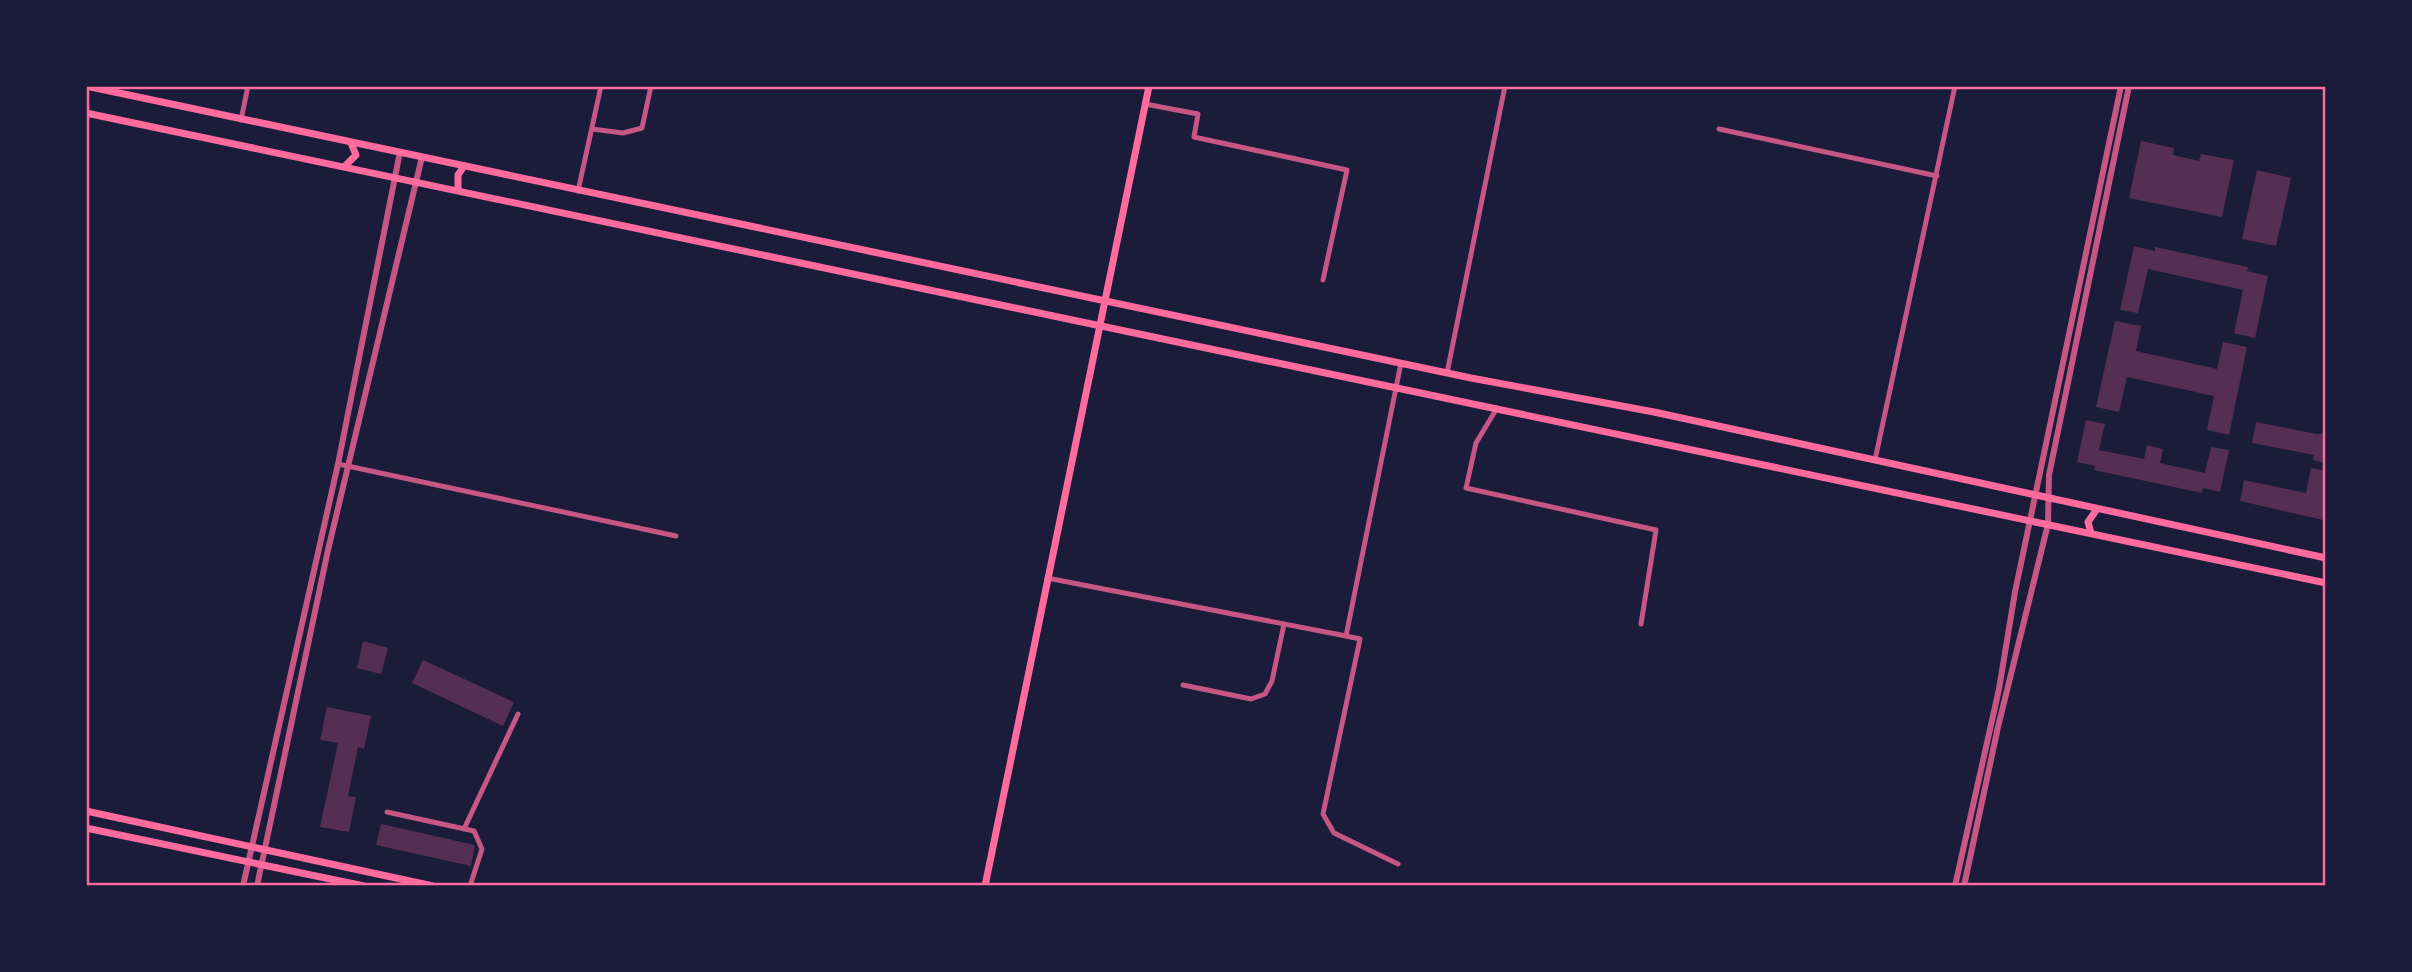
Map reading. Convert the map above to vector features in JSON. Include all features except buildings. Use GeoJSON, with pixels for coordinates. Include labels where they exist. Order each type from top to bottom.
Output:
{"type":"FeatureCollection","features":[{"type":"Feature","properties":{"kind":"main road"},"geometry":{"type":"LineString","coordinates":[[86,86],[1447,373],[1654,412],[2326,558]]}},
{"type":"Feature","properties":{"kind":"main road"},"geometry":{"type":"LineString","coordinates":[[985,886],[1098,324],[1149,86]]}},
{"type":"Feature","properties":{"kind":"main road"},"geometry":{"type":"LineString","coordinates":[[86,113],[395,175],[2326,583]]}},
{"type":"Feature","properties":{"kind":"main road"},"geometry":{"type":"LineString","coordinates":[[345,165],[356,155],[351,143]]}},
{"type":"Feature","properties":{"kind":"main road"},"geometry":{"type":"LineString","coordinates":[[458,189],[457,174],[464,166]]}},
{"type":"Feature","properties":{"kind":"main road"},"geometry":{"type":"LineString","coordinates":[[2091,533],[2088,522],[2096,509]]}},
{"type":"Feature","properties":{"kind":"main road"},"geometry":{"type":"LineString","coordinates":[[86,811],[433,886]]}},
{"type":"Feature","properties":{"kind":"main road"},"geometry":{"type":"LineString","coordinates":[[86,828],[364,886]]}},
{"type":"Feature","properties":{"kind":"street"},"geometry":{"type":"LineString","coordinates":[[241,120],[248,86]]}},
{"type":"Feature","properties":{"kind":"street"},"geometry":{"type":"LineString","coordinates":[[578,191],[601,86]]}},
{"type":"Feature","properties":{"kind":"street"},"geometry":{"type":"LineString","coordinates":[[592,128],[623,133],[642,128],[651,86]]}},
{"type":"Feature","properties":{"kind":"street"},"geometry":{"type":"LineString","coordinates":[[1447,373],[1505,86]]}},
{"type":"Feature","properties":{"kind":"street"},"geometry":{"type":"LineString","coordinates":[[1875,460],[1955,86]]}},
{"type":"Feature","properties":{"kind":"street"},"geometry":{"type":"LineString","coordinates":[[1955,886],[1999,689],[2120,86]]}},
{"type":"Feature","properties":{"kind":"street"},"geometry":{"type":"LineString","coordinates":[[1964,886],[1998,727],[2048,524],[2051,500],[2049,475],[2129,86]]}},
{"type":"Feature","properties":{"kind":"street"},"geometry":{"type":"LineString","coordinates":[[1145,104],[1198,114],[1195,138],[1347,170],[1323,280]]}},
{"type":"Feature","properties":{"kind":"street"},"geometry":{"type":"LineString","coordinates":[[1719,128],[1937,176]]}},
{"type":"Feature","properties":{"kind":"street"},"geometry":{"type":"LineString","coordinates":[[243,886],[338,464],[400,152]]}},
{"type":"Feature","properties":{"kind":"street"},"geometry":{"type":"LineString","coordinates":[[257,886],[349,465],[422,157]]}},
{"type":"Feature","properties":{"kind":"street"},"geometry":{"type":"LineString","coordinates":[[1346,636],[1401,363]]}},
{"type":"Feature","properties":{"kind":"street"},"geometry":{"type":"LineString","coordinates":[[1497,408],[1476,443],[1466,488],[1656,530],[1641,624]]}},
{"type":"Feature","properties":{"kind":"street"},"geometry":{"type":"LineString","coordinates":[[338,464],[676,536]]}},
{"type":"Feature","properties":{"kind":"street"},"geometry":{"type":"LineString","coordinates":[[1047,578],[1360,639],[1323,814],[1334,833],[1344,840],[1398,864]]}},
{"type":"Feature","properties":{"kind":"street"},"geometry":{"type":"LineString","coordinates":[[1183,685],[1251,699],[1265,694],[1272,681],[1284,624]]}},
{"type":"Feature","properties":{"kind":"street"},"geometry":{"type":"LineString","coordinates":[[464,829],[518,714]]}},
{"type":"Feature","properties":{"kind":"street"},"geometry":{"type":"LineString","coordinates":[[387,812],[474,831],[482,849],[470,886]]}}]}
